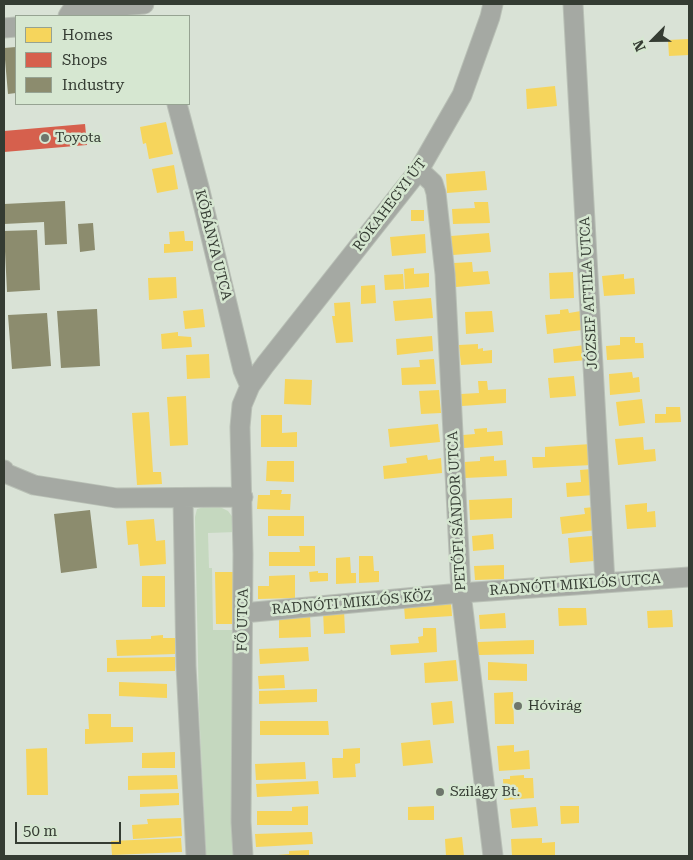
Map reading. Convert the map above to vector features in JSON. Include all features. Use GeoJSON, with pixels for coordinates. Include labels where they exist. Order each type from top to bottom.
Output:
{"type":"FeatureCollection","features":[{"type":"Feature","properties":{"kind":"street"},"geometry":{"type":"LineString","coordinates":[[69,15],[72,10],[144,4]]}},
{"type":"Feature","properties":{"kind":"street","name":"RÓKAHEGYI ÚT"},"geometry":{"type":"LineString","coordinates":[[250,386],[419,170],[462,95],[493,4]]}},
{"type":"Feature","properties":{"kind":"street","name":"JÓZSEF ATTILA UTCA"},"geometry":{"type":"LineString","coordinates":[[573,4],[605,583]]}},
{"type":"Feature","properties":{"kind":"street","name":"KŐBÁNYA UTCA"},"geometry":{"type":"LineString","coordinates":[[177,105],[202,196],[243,370],[250,386]]}},
{"type":"Feature","properties":{"kind":"street","name":"PETŐFI SÁNDOR UTCA"},"geometry":{"type":"LineString","coordinates":[[419,170],[433,183],[436,193],[445,274],[462,593],[494,856]]}},
{"type":"Feature","properties":{"kind":"street","name":"FŐ UTCA"},"geometry":{"type":"LineString","coordinates":[[243,856],[241,822],[243,613],[240,427],[242,405],[250,386]]}},
{"type":"Feature","properties":{"kind":"street"},"geometry":{"type":"LineString","coordinates":[[4,470],[5,473],[34,485],[116,498],[242,497]]}},
{"type":"Feature","properties":{"kind":"street"},"geometry":{"type":"LineString","coordinates":[[183,498],[186,666],[196,856]]}},
{"type":"Feature","properties":{"kind":"street","name":"RADNÓTI MIKLÓS UTCA"},"geometry":{"type":"LineString","coordinates":[[462,593],[689,577]]}},
{"type":"Feature","properties":{"kind":"street","name":"RADNÓTI MIKLÓS KÖZ"},"geometry":{"type":"LineString","coordinates":[[243,613],[462,593]]}},
{"type":"Feature","properties":{"kind":"green space"},"geometry":{"type":"Polygon","coordinates":[[[220,507],[228,511],[234,519],[236,532],[208,533],[209,568],[212,568],[213,630],[233,630],[235,856],[206,856],[199,708],[195,517],[197,509],[220,507]]]}},
{"type":"Feature","properties":{"kind":"building: Homes"},"geometry":{"type":"Polygon","coordinates":[[[689,39],[689,55],[669,56],[668,40],[689,39]]]}},
{"type":"Feature","properties":{"kind":"building: Homes"},"geometry":{"type":"Polygon","coordinates":[[[555,86],[557,106],[527,109],[526,89],[555,86]]]}},
{"type":"Feature","properties":{"kind":"building: Homes"},"geometry":{"type":"Polygon","coordinates":[[[166,122],[173,154],[149,159],[146,143],[143,144],[140,127],[166,122]]]}},
{"type":"Feature","properties":{"kind":"building: Homes"},"geometry":{"type":"Polygon","coordinates":[[[174,165],[178,189],[157,193],[152,169],[174,165]]]}},
{"type":"Feature","properties":{"kind":"building: Homes"},"geometry":{"type":"Polygon","coordinates":[[[485,171],[487,190],[447,193],[446,174],[485,171]]]}},
{"type":"Feature","properties":{"kind":"building: Homes"},"geometry":{"type":"Polygon","coordinates":[[[474,202],[488,202],[490,223],[453,224],[452,209],[475,208],[474,202]]]}},
{"type":"Feature","properties":{"kind":"building: Homes"},"geometry":{"type":"Polygon","coordinates":[[[411,210],[424,210],[424,221],[411,221],[411,210]]]}},
{"type":"Feature","properties":{"kind":"building: Homes"},"geometry":{"type":"Polygon","coordinates":[[[184,231],[185,241],[193,241],[193,251],[164,253],[164,244],[170,244],[169,232],[184,231]]]}},
{"type":"Feature","properties":{"kind":"building: Homes"},"geometry":{"type":"Polygon","coordinates":[[[489,233],[491,252],[453,255],[451,236],[489,233]]]}},
{"type":"Feature","properties":{"kind":"building: Homes"},"geometry":{"type":"Polygon","coordinates":[[[425,234],[426,253],[392,256],[390,237],[425,234]]]}},
{"type":"Feature","properties":{"kind":"building: Homes"},"geometry":{"type":"Polygon","coordinates":[[[472,262],[473,272],[488,271],[490,284],[456,287],[454,263],[472,262]]]}},
{"type":"Feature","properties":{"kind":"building: Homes"},"geometry":{"type":"Polygon","coordinates":[[[414,268],[414,274],[429,273],[429,287],[405,289],[404,269],[414,268]]]}},
{"type":"Feature","properties":{"kind":"building: Homes"},"geometry":{"type":"Polygon","coordinates":[[[573,272],[574,298],[550,299],[549,273],[573,272]]]}},
{"type":"Feature","properties":{"kind":"building: Homes"},"geometry":{"type":"Polygon","coordinates":[[[403,274],[404,289],[385,290],[384,275],[403,274]]]}},
{"type":"Feature","properties":{"kind":"building: Homes"},"geometry":{"type":"Polygon","coordinates":[[[624,274],[624,279],[634,278],[635,294],[604,296],[602,276],[624,274]]]}},
{"type":"Feature","properties":{"kind":"building: Homes"},"geometry":{"type":"Polygon","coordinates":[[[176,277],[177,298],[149,300],[148,278],[176,277]]]}},
{"type":"Feature","properties":{"kind":"building: Homes"},"geometry":{"type":"Polygon","coordinates":[[[375,285],[376,303],[361,304],[361,286],[375,285]]]}},
{"type":"Feature","properties":{"kind":"building: Homes"},"geometry":{"type":"Polygon","coordinates":[[[431,298],[433,318],[395,321],[393,301],[431,298]]]}},
{"type":"Feature","properties":{"kind":"building: Homes"},"geometry":{"type":"Polygon","coordinates":[[[350,302],[353,342],[336,343],[332,316],[335,316],[334,303],[350,302]]]}},
{"type":"Feature","properties":{"kind":"building: Homes"},"geometry":{"type":"Polygon","coordinates":[[[203,309],[205,327],[185,329],[183,311],[203,309]]]}},
{"type":"Feature","properties":{"kind":"building: Homes"},"geometry":{"type":"Polygon","coordinates":[[[568,309],[569,313],[581,311],[583,330],[547,334],[545,315],[560,314],[560,310],[568,309]]]}},
{"type":"Feature","properties":{"kind":"building: Homes"},"geometry":{"type":"Polygon","coordinates":[[[492,311],[494,332],[466,334],[465,312],[492,311]]]}},
{"type":"Feature","properties":{"kind":"building: Homes"},"geometry":{"type":"Polygon","coordinates":[[[178,332],[178,336],[191,337],[192,347],[162,349],[161,334],[178,332]]]}},
{"type":"Feature","properties":{"kind":"building: Homes"},"geometry":{"type":"Polygon","coordinates":[[[432,336],[433,351],[397,355],[396,339],[432,336]]]}},
{"type":"Feature","properties":{"kind":"building: Homes"},"geometry":{"type":"Polygon","coordinates":[[[620,337],[635,337],[635,343],[643,343],[644,358],[607,360],[606,346],[620,345],[620,337]]]}},
{"type":"Feature","properties":{"kind":"building: Homes"},"geometry":{"type":"Polygon","coordinates":[[[478,344],[478,349],[483,348],[483,351],[492,350],[492,363],[461,365],[459,345],[478,344]]]}},
{"type":"Feature","properties":{"kind":"building: Homes"},"geometry":{"type":"Polygon","coordinates":[[[585,345],[587,360],[554,363],[553,349],[585,345]]]}},
{"type":"Feature","properties":{"kind":"building: Homes"},"geometry":{"type":"Polygon","coordinates":[[[209,354],[210,378],[187,379],[186,355],[209,354]]]}},
{"type":"Feature","properties":{"kind":"building: Homes"},"geometry":{"type":"Polygon","coordinates":[[[434,359],[436,384],[402,385],[401,368],[420,367],[419,360],[434,359]]]}},
{"type":"Feature","properties":{"kind":"building: Homes"},"geometry":{"type":"Polygon","coordinates":[[[632,372],[633,378],[639,377],[640,392],[610,395],[609,374],[632,372]]]}},
{"type":"Feature","properties":{"kind":"building: Homes"},"geometry":{"type":"Polygon","coordinates":[[[574,376],[576,396],[550,398],[548,378],[574,376]]]}},
{"type":"Feature","properties":{"kind":"building: Homes"},"geometry":{"type":"Polygon","coordinates":[[[285,379],[312,380],[311,405],[284,404],[285,379]]]}},
{"type":"Feature","properties":{"kind":"building: Homes"},"geometry":{"type":"Polygon","coordinates":[[[478,381],[487,381],[488,390],[506,389],[506,403],[462,406],[461,394],[479,393],[478,381]]]}},
{"type":"Feature","properties":{"kind":"building: Homes"},"geometry":{"type":"Polygon","coordinates":[[[439,390],[441,413],[421,414],[419,391],[439,390]]]}},
{"type":"Feature","properties":{"kind":"building: Homes"},"geometry":{"type":"Polygon","coordinates":[[[186,396],[188,445],[170,446],[167,397],[186,396]]]}},
{"type":"Feature","properties":{"kind":"building: Homes"},"geometry":{"type":"Polygon","coordinates":[[[642,399],[645,423],[619,426],[616,402],[642,399]]]}},
{"type":"Feature","properties":{"kind":"building: Homes"},"geometry":{"type":"Polygon","coordinates":[[[666,407],[680,407],[681,422],[655,423],[655,414],[666,414],[666,407]]]}},
{"type":"Feature","properties":{"kind":"building: Homes"},"geometry":{"type":"Polygon","coordinates":[[[149,412],[153,472],[161,472],[162,484],[137,485],[132,413],[149,412]]]}},
{"type":"Feature","properties":{"kind":"building: Homes"},"geometry":{"type":"Polygon","coordinates":[[[261,415],[282,415],[282,433],[297,432],[297,447],[261,447],[261,415]]]}},
{"type":"Feature","properties":{"kind":"building: Homes"},"geometry":{"type":"Polygon","coordinates":[[[438,424],[440,442],[390,447],[388,429],[438,424]]]}},
{"type":"Feature","properties":{"kind":"building: Homes"},"geometry":{"type":"Polygon","coordinates":[[[487,428],[487,432],[502,431],[503,445],[464,448],[463,435],[475,434],[474,429],[487,428]]]}},
{"type":"Feature","properties":{"kind":"building: Homes"},"geometry":{"type":"Polygon","coordinates":[[[643,437],[644,450],[655,449],[656,461],[618,465],[615,439],[643,437]]]}},
{"type":"Feature","properties":{"kind":"building: Homes"},"geometry":{"type":"Polygon","coordinates":[[[591,444],[592,465],[533,468],[532,457],[545,457],[545,447],[591,444]]]}},
{"type":"Feature","properties":{"kind":"building: Homes"},"geometry":{"type":"Polygon","coordinates":[[[427,455],[428,460],[441,458],[442,473],[384,479],[383,466],[407,463],[406,458],[427,455]]]}},
{"type":"Feature","properties":{"kind":"building: Homes"},"geometry":{"type":"Polygon","coordinates":[[[494,456],[494,461],[506,460],[507,476],[465,478],[464,462],[480,461],[480,457],[494,456]]]}},
{"type":"Feature","properties":{"kind":"building: Homes"},"geometry":{"type":"Polygon","coordinates":[[[267,461],[294,461],[294,482],[266,481],[267,461]]]}},
{"type":"Feature","properties":{"kind":"building: Homes"},"geometry":{"type":"Polygon","coordinates":[[[592,469],[594,495],[567,497],[566,483],[581,482],[580,470],[592,469]]]}},
{"type":"Feature","properties":{"kind":"building: Homes"},"geometry":{"type":"Polygon","coordinates":[[[270,490],[282,490],[281,494],[291,494],[290,510],[257,509],[258,495],[270,495],[270,490]]]}},
{"type":"Feature","properties":{"kind":"building: Homes"},"geometry":{"type":"Polygon","coordinates":[[[512,498],[512,518],[470,520],[469,500],[512,498]]]}},
{"type":"Feature","properties":{"kind":"building: Homes"},"geometry":{"type":"Polygon","coordinates":[[[647,503],[647,512],[655,511],[656,527],[627,529],[625,505],[647,503]]]}},
{"type":"Feature","properties":{"kind":"building: Homes"},"geometry":{"type":"Polygon","coordinates":[[[594,507],[596,530],[562,534],[560,517],[585,514],[584,508],[594,507]]]}},
{"type":"Feature","properties":{"kind":"building: Homes"},"geometry":{"type":"Polygon","coordinates":[[[268,516],[304,516],[304,536],[268,536],[268,516]]]}},
{"type":"Feature","properties":{"kind":"building: Homes"},"geometry":{"type":"Polygon","coordinates":[[[154,519],[156,541],[165,540],[166,564],[140,566],[138,544],[128,545],[126,521],[154,519]]]}},
{"type":"Feature","properties":{"kind":"building: Homes"},"geometry":{"type":"Polygon","coordinates":[[[493,534],[494,549],[473,551],[472,536],[493,534]]]}},
{"type":"Feature","properties":{"kind":"building: Homes"},"geometry":{"type":"Polygon","coordinates":[[[592,536],[594,561],[570,563],[568,538],[592,536]]]}},
{"type":"Feature","properties":{"kind":"building: Homes"},"geometry":{"type":"Polygon","coordinates":[[[299,546],[315,546],[315,566],[269,566],[269,552],[300,552],[299,546]]]}},
{"type":"Feature","properties":{"kind":"building: Homes"},"geometry":{"type":"Polygon","coordinates":[[[359,556],[373,556],[374,571],[379,571],[379,582],[359,583],[359,556]]]}},
{"type":"Feature","properties":{"kind":"building: Homes"},"geometry":{"type":"Polygon","coordinates":[[[350,557],[351,573],[356,573],[356,583],[336,584],[336,558],[350,557]]]}},
{"type":"Feature","properties":{"kind":"building: Homes"},"geometry":{"type":"Polygon","coordinates":[[[504,565],[504,579],[475,580],[474,566],[504,565]]]}},
{"type":"Feature","properties":{"kind":"building: Homes"},"geometry":{"type":"Polygon","coordinates":[[[318,571],[318,573],[328,573],[328,581],[310,582],[309,572],[318,571]]]}},
{"type":"Feature","properties":{"kind":"building: Homes"},"geometry":{"type":"Polygon","coordinates":[[[215,572],[234,572],[235,624],[216,624],[215,572]]]}},
{"type":"Feature","properties":{"kind":"building: Homes"},"geometry":{"type":"Polygon","coordinates":[[[295,575],[295,598],[258,599],[258,586],[269,586],[269,576],[295,575]]]}},
{"type":"Feature","properties":{"kind":"building: Homes"},"geometry":{"type":"Polygon","coordinates":[[[142,576],[165,576],[165,607],[142,607],[142,576]]]}},
{"type":"Feature","properties":{"kind":"building: Homes"},"geometry":{"type":"Polygon","coordinates":[[[451,603],[452,616],[405,619],[404,606],[451,603]]]}},
{"type":"Feature","properties":{"kind":"building: Homes"},"geometry":{"type":"Polygon","coordinates":[[[558,608],[586,608],[587,625],[559,626],[558,608]]]}},
{"type":"Feature","properties":{"kind":"building: Homes"},"geometry":{"type":"Polygon","coordinates":[[[344,609],[345,633],[324,634],[323,610],[344,609]]]}},
{"type":"Feature","properties":{"kind":"building: Homes"},"geometry":{"type":"Polygon","coordinates":[[[672,610],[673,627],[648,628],[647,611],[672,610]]]}},
{"type":"Feature","properties":{"kind":"building: Homes"},"geometry":{"type":"Polygon","coordinates":[[[505,613],[506,628],[480,629],[479,615],[505,613]]]}},
{"type":"Feature","properties":{"kind":"building: Homes"},"geometry":{"type":"Polygon","coordinates":[[[310,615],[311,637],[279,638],[279,616],[310,615]]]}},
{"type":"Feature","properties":{"kind":"building: Homes"},"geometry":{"type":"Polygon","coordinates":[[[423,628],[436,628],[437,652],[391,655],[390,645],[419,643],[418,637],[423,636],[423,628]]]}},
{"type":"Feature","properties":{"kind":"building: Homes"},"geometry":{"type":"Polygon","coordinates":[[[163,635],[163,638],[175,638],[175,654],[117,656],[116,640],[151,639],[151,636],[163,635]]]}},
{"type":"Feature","properties":{"kind":"building: Homes"},"geometry":{"type":"Polygon","coordinates":[[[534,640],[534,654],[478,655],[478,642],[534,640]]]}},
{"type":"Feature","properties":{"kind":"building: Homes"},"geometry":{"type":"Polygon","coordinates":[[[308,647],[309,661],[260,664],[259,649],[308,647]]]}},
{"type":"Feature","properties":{"kind":"building: Homes"},"geometry":{"type":"Polygon","coordinates":[[[175,657],[175,671],[107,672],[107,658],[175,657]]]}},
{"type":"Feature","properties":{"kind":"building: Homes"},"geometry":{"type":"Polygon","coordinates":[[[456,660],[458,681],[425,683],[424,663],[456,660]]]}},
{"type":"Feature","properties":{"kind":"building: Homes"},"geometry":{"type":"Polygon","coordinates":[[[488,662],[527,664],[527,681],[488,680],[488,662]]]}},
{"type":"Feature","properties":{"kind":"building: Homes"},"geometry":{"type":"Polygon","coordinates":[[[284,675],[285,688],[259,689],[258,676],[284,675]]]}},
{"type":"Feature","properties":{"kind":"building: Homes"},"geometry":{"type":"Polygon","coordinates":[[[119,682],[167,684],[167,698],[119,696],[119,682]]]}},
{"type":"Feature","properties":{"kind":"building: Homes"},"geometry":{"type":"Polygon","coordinates":[[[317,689],[317,702],[259,704],[259,691],[317,689]]]}},
{"type":"Feature","properties":{"kind":"building: Homes"},"geometry":{"type":"Polygon","coordinates":[[[513,692],[514,724],[495,724],[494,693],[513,692]]]}},
{"type":"Feature","properties":{"kind":"building: Homes"},"geometry":{"type":"Polygon","coordinates":[[[452,701],[454,723],[433,725],[431,703],[452,701]]]}},
{"type":"Feature","properties":{"kind":"building: Homes"},"geometry":{"type":"Polygon","coordinates":[[[88,714],[111,714],[111,727],[133,727],[133,742],[85,744],[85,729],[89,729],[88,714]]]}},
{"type":"Feature","properties":{"kind":"building: Homes"},"geometry":{"type":"Polygon","coordinates":[[[260,721],[328,721],[329,735],[260,735],[260,721]]]}},
{"type":"Feature","properties":{"kind":"building: Homes"},"geometry":{"type":"Polygon","coordinates":[[[430,740],[433,763],[403,766],[401,743],[430,740]]]}},
{"type":"Feature","properties":{"kind":"building: Homes"},"geometry":{"type":"Polygon","coordinates":[[[514,745],[514,752],[529,750],[530,769],[499,771],[497,746],[514,745]]]}},
{"type":"Feature","properties":{"kind":"building: Homes"},"geometry":{"type":"Polygon","coordinates":[[[47,748],[48,795],[27,795],[26,749],[47,748]]]}},
{"type":"Feature","properties":{"kind":"building: Homes"},"geometry":{"type":"Polygon","coordinates":[[[360,748],[360,763],[355,764],[356,777],[333,778],[332,758],[343,758],[343,749],[360,748]]]}},
{"type":"Feature","properties":{"kind":"building: Homes"},"geometry":{"type":"Polygon","coordinates":[[[175,752],[175,768],[142,768],[142,753],[175,752]]]}},
{"type":"Feature","properties":{"kind":"building: Homes"},"geometry":{"type":"Polygon","coordinates":[[[305,762],[306,779],[256,780],[255,764],[305,762]]]}},
{"type":"Feature","properties":{"kind":"building: Homes"},"geometry":{"type":"Polygon","coordinates":[[[177,775],[178,789],[128,790],[128,776],[177,775]]]}},
{"type":"Feature","properties":{"kind":"building: Homes"},"geometry":{"type":"Polygon","coordinates":[[[524,775],[524,778],[533,778],[534,798],[504,800],[503,779],[510,779],[510,776],[524,775]]]}},
{"type":"Feature","properties":{"kind":"building: Homes"},"geometry":{"type":"Polygon","coordinates":[[[318,781],[319,794],[257,797],[256,784],[318,781]]]}},
{"type":"Feature","properties":{"kind":"building: Homes"},"geometry":{"type":"Polygon","coordinates":[[[179,793],[179,805],[140,807],[140,794],[179,793]]]}},
{"type":"Feature","properties":{"kind":"building: Homes"},"geometry":{"type":"Polygon","coordinates":[[[308,806],[308,825],[257,825],[257,811],[292,811],[292,807],[308,806]]]}},
{"type":"Feature","properties":{"kind":"building: Homes"},"geometry":{"type":"Polygon","coordinates":[[[434,806],[434,820],[408,820],[408,807],[434,806]]]}},
{"type":"Feature","properties":{"kind":"building: Homes"},"geometry":{"type":"Polygon","coordinates":[[[560,806],[579,806],[579,823],[561,824],[560,806]]]}},
{"type":"Feature","properties":{"kind":"building: Homes"},"geometry":{"type":"Polygon","coordinates":[[[536,807],[538,826],[512,828],[510,809],[536,807]]]}},
{"type":"Feature","properties":{"kind":"building: Homes"},"geometry":{"type":"Polygon","coordinates":[[[181,818],[182,836],[133,839],[132,825],[148,824],[147,819],[181,818]]]}},
{"type":"Feature","properties":{"kind":"building: Homes"},"geometry":{"type":"Polygon","coordinates":[[[312,832],[313,844],[256,847],[255,834],[312,832]]]}},
{"type":"Feature","properties":{"kind":"building: Homes"},"geometry":{"type":"Polygon","coordinates":[[[462,837],[464,856],[446,856],[445,839],[462,837]]]}},
{"type":"Feature","properties":{"kind":"building: Homes"},"geometry":{"type":"Polygon","coordinates":[[[181,838],[182,852],[112,855],[111,841],[181,838]]]}},
{"type":"Feature","properties":{"kind":"building: Homes"},"geometry":{"type":"Polygon","coordinates":[[[542,838],[542,843],[555,842],[555,856],[512,856],[511,839],[542,838]]]}},
{"type":"Feature","properties":{"kind":"building: Homes"},"geometry":{"type":"Polygon","coordinates":[[[309,850],[309,856],[278,856],[289,854],[289,851],[309,850]]]}},
{"type":"Feature","properties":{"kind":"building: Shops","name":"Toyota"},"geometry":{"type":"Polygon","coordinates":[[[85,124],[87,145],[4,152],[4,131],[85,124]]]}},
{"type":"Feature","properties":{"kind":"building: Industry"},"geometry":{"type":"Polygon","coordinates":[[[15,47],[15,93],[8,94],[4,48],[15,47]]]}},
{"type":"Feature","properties":{"kind":"building: Industry"},"geometry":{"type":"Polygon","coordinates":[[[65,201],[67,244],[45,245],[44,222],[4,224],[4,204],[65,201]]]}},
{"type":"Feature","properties":{"kind":"building: Industry"},"geometry":{"type":"Polygon","coordinates":[[[93,223],[95,250],[80,252],[78,224],[93,223]]]}},
{"type":"Feature","properties":{"kind":"building: Industry"},"geometry":{"type":"Polygon","coordinates":[[[37,230],[40,290],[7,292],[4,231],[37,230]]]}},
{"type":"Feature","properties":{"kind":"building: Industry"},"geometry":{"type":"Polygon","coordinates":[[[97,309],[100,366],[61,368],[57,311],[97,309]]]}},
{"type":"Feature","properties":{"kind":"building: Industry"},"geometry":{"type":"Polygon","coordinates":[[[47,313],[51,366],[12,369],[8,315],[47,313]]]}},
{"type":"Feature","properties":{"kind":"building: Industry"},"geometry":{"type":"Polygon","coordinates":[[[90,510],[97,568],[61,573],[54,514],[90,510]]]}},
{"type":"Feature","properties":{"kind":"place","name":"Toyota"},"geometry":{"type":"Point","coordinates":[45,138]}},
{"type":"Feature","properties":{"kind":"place","name":"Hóvirág"},"geometry":{"type":"Point","coordinates":[518,706]}},
{"type":"Feature","properties":{"kind":"place","name":"Szilágy Bt."},"geometry":{"type":"Point","coordinates":[440,792]}}]}
